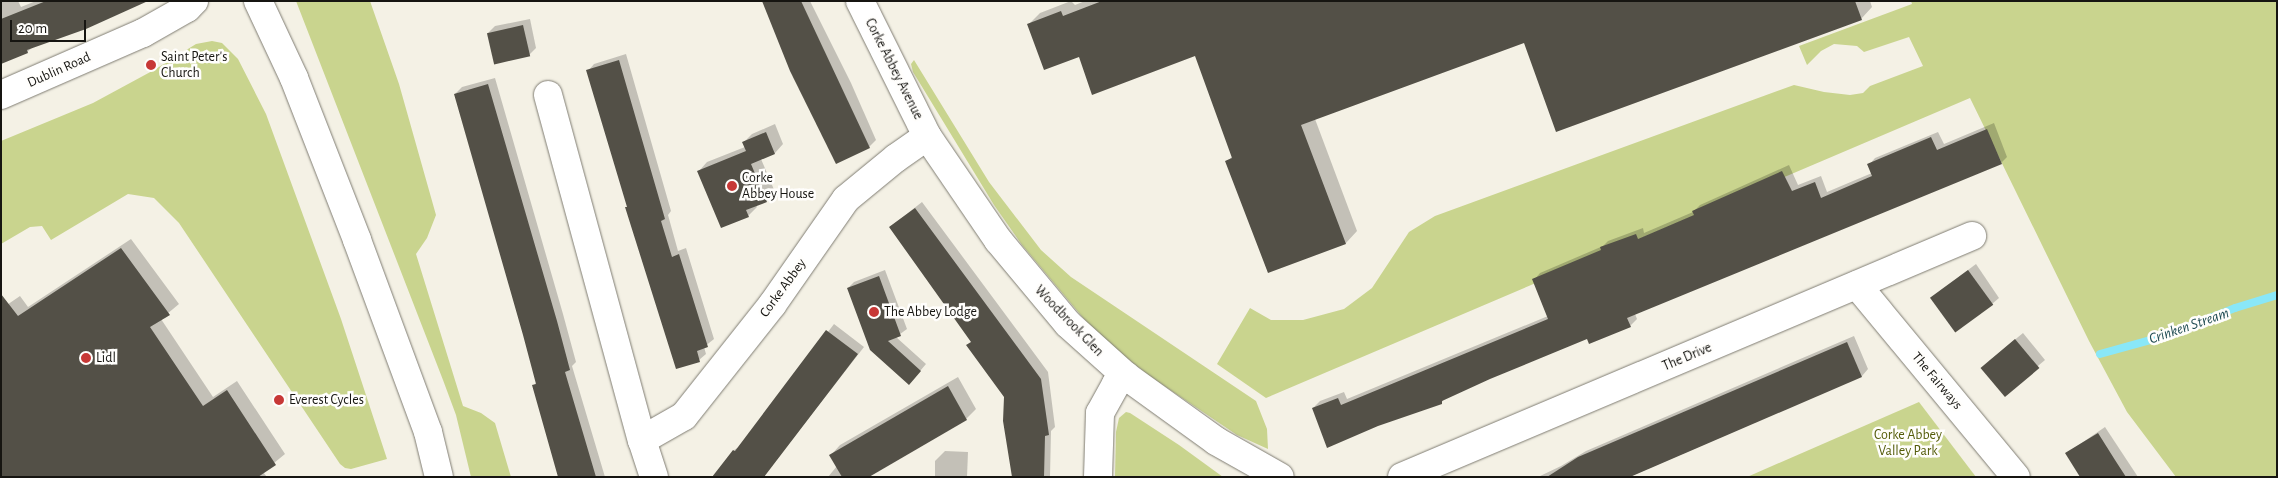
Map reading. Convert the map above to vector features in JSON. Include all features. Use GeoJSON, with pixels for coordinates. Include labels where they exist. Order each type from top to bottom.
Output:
{"type":"FeatureCollection","features":[{"type":"Feature","properties":{"kind":"street","name":"Dublin Road"},"geometry":{"type":"LineString","coordinates":[[1,95],[143,32],[187,8],[194,1]]}},
{"type":"Feature","properties":{"kind":"street"},"geometry":{"type":"LineString","coordinates":[[258,1],[294,78],[357,240],[428,432],[439,477]]}},
{"type":"Feature","properties":{"kind":"street","name":"Corke Abbey Avenue"},"geometry":{"type":"LineString","coordinates":[[860,1],[927,136]]}},
{"type":"Feature","properties":{"kind":"street"},"geometry":{"type":"LineString","coordinates":[[548,95],[642,440],[654,477]]}},
{"type":"Feature","properties":{"kind":"street","name":"Woodbrook Glen"},"geometry":{"type":"LineString","coordinates":[[927,136],[998,240],[1068,324],[1126,376],[1216,441],[1280,477]]}},
{"type":"Feature","properties":{"kind":"street","name":"Corke Abbey"},"geometry":{"type":"LineString","coordinates":[[642,440],[684,416],[772,305],[846,199],[896,158],[927,136]]}},
{"type":"Feature","properties":{"kind":"street","name":"The Drive"},"geometry":{"type":"LineString","coordinates":[[1402,477],[1972,236]]}},
{"type":"Feature","properties":{"kind":"street","name":"The Fairways"},"geometry":{"type":"LineString","coordinates":[[1857,286],[2016,477]]}},
{"type":"Feature","properties":{"kind":"street"},"geometry":{"type":"LineString","coordinates":[[1098,477],[1100,413],[1116,384],[1126,376]]}},
{"type":"Feature","properties":{"kind":"green space"},"geometry":{"type":"Polygon","coordinates":[[[296,1],[370,1],[399,84],[436,215],[427,238],[416,254],[463,406],[481,413],[495,423],[511,477],[471,477],[456,415],[296,1]]]}},
{"type":"Feature","properties":{"kind":"green space"},"geometry":{"type":"Polygon","coordinates":[[[1911,1],[2277,1],[2277,477],[2176,477],[2127,412],[2089,341],[1970,98],[1266,398],[1217,364],[1250,308],[1271,320],[1303,320],[1344,309],[1372,288],[1409,232],[1435,216],[1794,85],[1824,92],[1850,95],[1863,93],[1870,86],[1923,66],[1909,37],[1864,52],[1857,46],[1834,44],[1821,51],[1807,65],[1799,46],[1912,4],[1911,1]]]}},
{"type":"Feature","properties":{"kind":"green space"},"geometry":{"type":"Polygon","coordinates":[[[212,41],[222,43],[238,59],[266,114],[341,319],[387,459],[351,469],[345,468],[340,464],[179,223],[154,198],[128,194],[51,240],[42,226],[30,227],[1,244],[1,141],[93,103],[154,70],[196,44],[212,41]]]}},
{"type":"Feature","properties":{"kind":"green space"},"geometry":{"type":"Polygon","coordinates":[[[914,60],[989,182],[1041,250],[1071,277],[1256,401],[1267,429],[1268,449],[1237,435],[1148,375],[1089,325],[1022,245],[994,205],[913,72],[911,64],[914,60]]]}},
{"type":"Feature","properties":{"kind":"green space","name":"Corke Abbey Valley Park"},"geometry":{"type":"Polygon","coordinates":[[[1919,402],[1976,477],[1747,477],[1919,402]]]}},
{"type":"Feature","properties":{"kind":"green space"},"geometry":{"type":"Polygon","coordinates":[[[1126,412],[1179,445],[1223,477],[1115,477],[1116,432],[1119,418],[1126,412]]]}},
{"type":"Feature","properties":{"kind":"building"},"geometry":{"type":"Polygon","coordinates":[[[46,1],[148,1],[86,29],[27,50],[28,53],[1,64],[1,19],[46,1]]]}},
{"type":"Feature","properties":{"kind":"building"},"geometry":{"type":"Polygon","coordinates":[[[762,1],[801,1],[870,148],[836,164],[790,71],[762,1]]]}},
{"type":"Feature","properties":{"kind":"building"},"geometry":{"type":"Polygon","coordinates":[[[1102,1],[1855,1],[1862,20],[1556,132],[1524,43],[1301,125],[1346,244],[1268,273],[1225,161],[1232,158],[1195,56],[1092,95],[1079,57],[1044,70],[1027,24],[1061,11],[1063,16],[1102,1]]]}},
{"type":"Feature","properties":{"kind":"building"},"geometry":{"type":"Polygon","coordinates":[[[523,25],[530,56],[494,65],[487,33],[523,25]]]}},
{"type":"Feature","properties":{"kind":"building"},"geometry":{"type":"Polygon","coordinates":[[[619,60],[665,219],[661,221],[672,257],[679,254],[708,347],[697,351],[700,362],[676,369],[625,207],[627,207],[586,70],[619,60]]]}},
{"type":"Feature","properties":{"kind":"building"},"geometry":{"type":"Polygon","coordinates":[[[488,84],[557,321],[570,370],[565,372],[596,477],[558,477],[532,385],[536,384],[523,335],[454,94],[488,84]]]}},
{"type":"Feature","properties":{"kind":"building"},"geometry":{"type":"Polygon","coordinates":[[[1987,129],[2002,164],[1627,318],[1631,327],[1589,344],[1587,339],[1490,379],[1442,401],[1442,404],[1378,426],[1327,448],[1312,408],[1338,398],[1341,405],[1548,319],[1532,279],[1601,250],[1600,247],[1636,234],[1638,239],[1694,215],[1692,211],[1782,171],[1792,191],[1815,182],[1821,198],[1872,176],[1867,164],[1931,137],[1937,150],[1987,129]]]}},
{"type":"Feature","properties":{"kind":"building","name":"Corke Abbey House"},"geometry":{"type":"Polygon","coordinates":[[[766,132],[775,154],[751,164],[767,202],[746,210],[749,217],[721,228],[697,171],[746,151],[742,142],[766,132]]]}},
{"type":"Feature","properties":{"kind":"building"},"geometry":{"type":"Polygon","coordinates":[[[915,208],[1041,379],[1049,435],[1045,436],[1044,477],[1012,477],[1003,421],[1004,397],[966,345],[971,342],[889,227],[915,208]]]}},
{"type":"Feature","properties":{"kind":"building","name":"Lidl"},"geometry":{"type":"Polygon","coordinates":[[[121,248],[170,315],[150,327],[203,406],[227,390],[276,465],[258,477],[1,477],[1,294],[18,316],[121,248]]]}},
{"type":"Feature","properties":{"kind":"building"},"geometry":{"type":"Polygon","coordinates":[[[1968,270],[1993,305],[1955,332],[1930,298],[1968,270]]]}},
{"type":"Feature","properties":{"kind":"building","name":"The Abbey Lodge"},"geometry":{"type":"Polygon","coordinates":[[[879,276],[901,336],[888,341],[921,371],[909,385],[870,350],[847,288],[879,276]]]}},
{"type":"Feature","properties":{"kind":"building"},"geometry":{"type":"Polygon","coordinates":[[[826,330],[858,354],[764,477],[712,477],[733,450],[735,451],[826,330]]]}},
{"type":"Feature","properties":{"kind":"building"},"geometry":{"type":"Polygon","coordinates":[[[2015,339],[2039,368],[2005,397],[1981,368],[2015,339]]]}},
{"type":"Feature","properties":{"kind":"building"},"geometry":{"type":"Polygon","coordinates":[[[1847,342],[1862,377],[1630,477],[1547,477],[1578,457],[1847,342]]]}},
{"type":"Feature","properties":{"kind":"building"},"geometry":{"type":"Polygon","coordinates":[[[948,386],[967,420],[869,477],[842,477],[829,455],[948,386]]]}},
{"type":"Feature","properties":{"kind":"building"},"geometry":{"type":"Polygon","coordinates":[[[2098,433],[2126,477],[2080,477],[2065,453],[2098,433]]]}},
{"type":"Feature","properties":{"kind":"waterway","name":"Crinken Stream"},"geometry":{"type":"LineString","coordinates":[[2100,354],[2165,336],[2235,308],[2277,295]]}},
{"type":"Feature","properties":{"kind":"place","name":"Saint Peter's Church"},"geometry":{"type":"Point","coordinates":[151,65]}},
{"type":"Feature","properties":{"kind":"place","name":"Corke Abbey House"},"geometry":{"type":"Point","coordinates":[732,186]}},
{"type":"Feature","properties":{"kind":"place","name":"The Abbey Lodge"},"geometry":{"type":"Point","coordinates":[874,312]}},
{"type":"Feature","properties":{"kind":"place","name":"Lidl"},"geometry":{"type":"Point","coordinates":[86,358]}},
{"type":"Feature","properties":{"kind":"place","name":"Everest Cycles"},"geometry":{"type":"Point","coordinates":[279,400]}}]}
